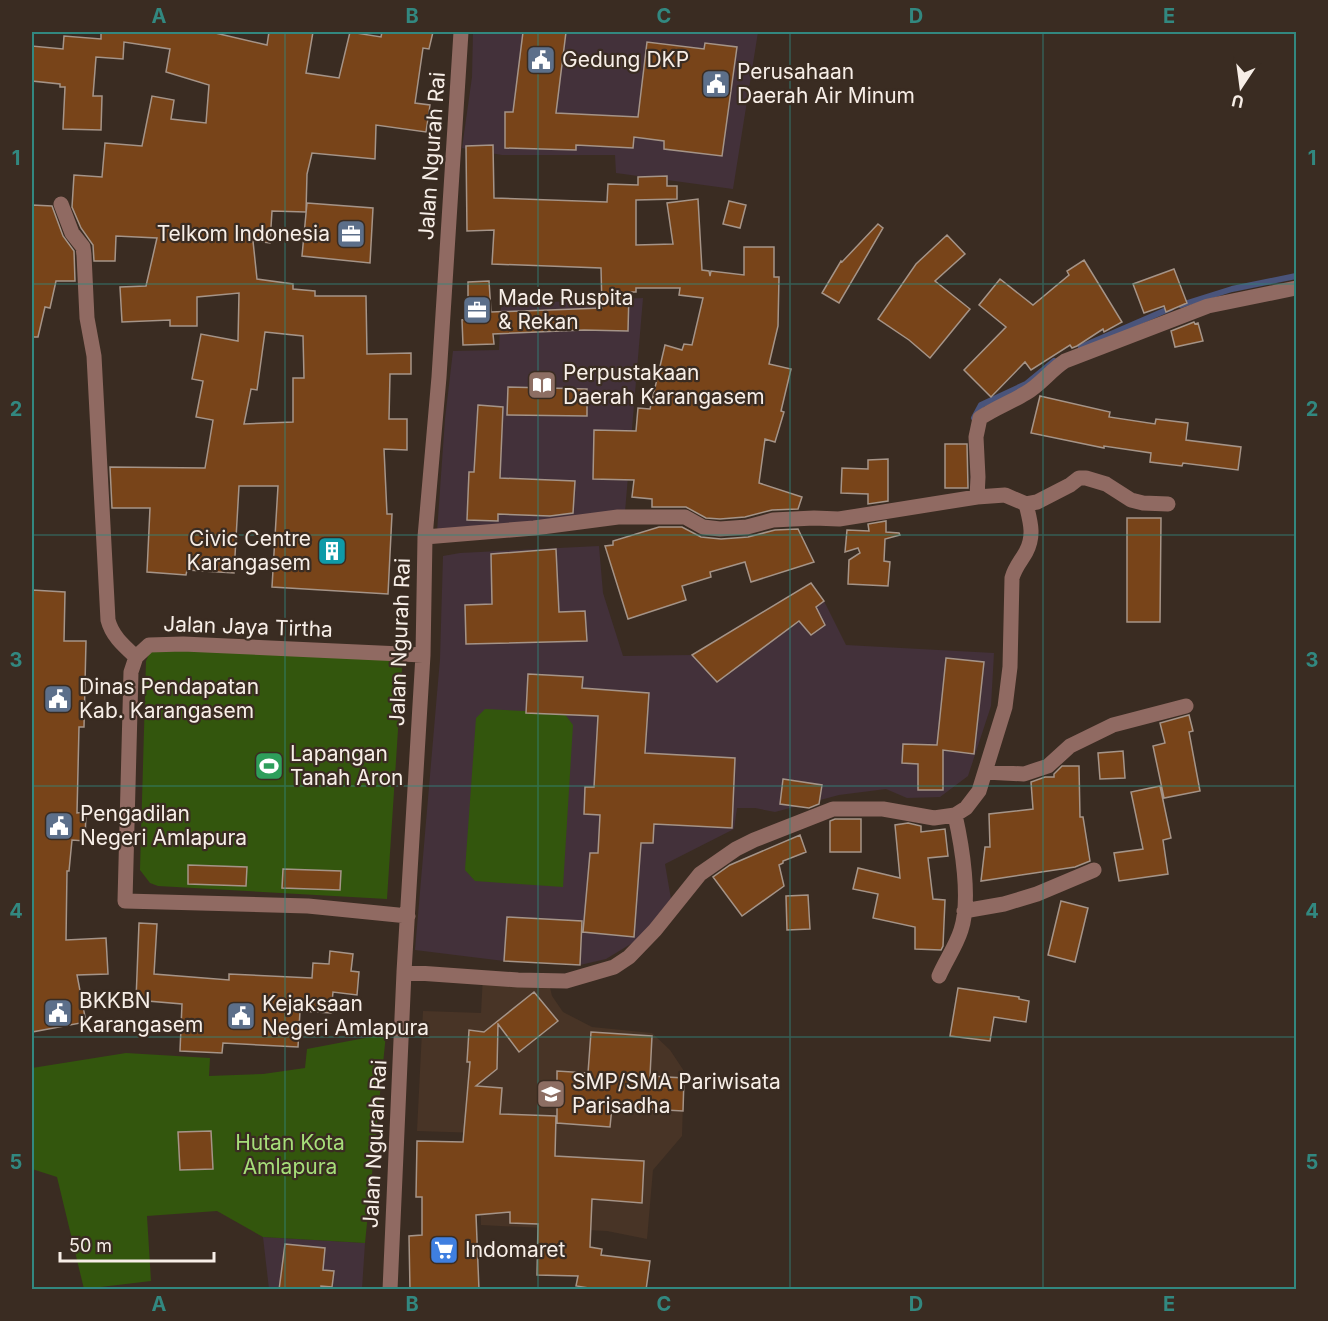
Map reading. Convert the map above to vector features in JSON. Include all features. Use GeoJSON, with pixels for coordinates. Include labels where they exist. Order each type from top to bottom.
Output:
{"type":"FeatureCollection","features":[{"type":"Feature","properties":{"kind":"street","name":"Jalan Ngurah Rai"},"geometry":{"type":"LineString","coordinates":[[390,1290],[404,972],[423,655],[425,537],[439,377],[461,32]]}},
{"type":"Feature","properties":{"kind":"street"},"geometry":{"type":"LineString","coordinates":[[61,204],[72,233],[83,247],[84,255],[87,318],[94,356],[108,620],[117,638],[136,657],[131,672],[125,901],[308,906],[408,916]]}},
{"type":"Feature","properties":{"kind":"street"},"geometry":{"type":"LineString","coordinates":[[977,497],[976,437],[980,418],[996,407],[1027,392],[1065,361],[1208,306],[1296,288]]}},
{"type":"Feature","properties":{"kind":"street"},"geometry":{"type":"LineString","coordinates":[[425,537],[534,528],[618,517],[685,518],[703,527],[720,529],[773,520],[838,519],[977,497],[1005,495],[1026,504],[1037,502],[1079,478],[1106,484],[1131,500],[1168,504]]}},
{"type":"Feature","properties":{"kind":"street"},"geometry":{"type":"LineString","coordinates":[[404,972],[566,981],[614,967],[630,957],[655,930],[700,874],[736,849],[754,840],[833,809],[883,809],[934,818],[955,815],[966,808],[980,791],[1005,707],[1010,667],[1012,578],[1016,566],[1026,551],[1032,531],[1026,504]]}},
{"type":"Feature","properties":{"kind":"street","name":"Jalan Jaya Tirtha"},"geometry":{"type":"LineString","coordinates":[[136,657],[148,645],[183,644],[423,655]]}},
{"type":"Feature","properties":{"kind":"street"},"geometry":{"type":"LineString","coordinates":[[985,772],[1024,774],[1048,766],[1071,746],[1113,725],[1186,706]]}},
{"type":"Feature","properties":{"kind":"street"},"geometry":{"type":"LineString","coordinates":[[939,976],[962,929],[964,912],[960,838],[955,815]]}},
{"type":"Feature","properties":{"kind":"street"},"geometry":{"type":"LineString","coordinates":[[964,912],[1037,894],[1094,870]]}},
{"type":"Feature","properties":{"kind":"shaded area"},"geometry":{"type":"Polygon","coordinates":[[[473,32],[758,32],[733,189],[616,173],[615,155],[502,155],[462,148],[472,77],[473,32]]]}},
{"type":"Feature","properties":{"kind":"shaded area","name":"Perpustakaan Daerah Karangasem"},"geometry":{"type":"Polygon","coordinates":[[[643,298],[625,512],[437,532],[445,419],[453,351],[499,350],[501,304],[643,298]]]}},
{"type":"Feature","properties":{"kind":"shaded area"},"geometry":{"type":"Polygon","coordinates":[[[599,546],[603,593],[623,656],[692,655],[811,583],[824,601],[846,645],[994,653],[991,706],[968,776],[940,797],[907,798],[886,789],[839,795],[775,812],[755,808],[737,808],[734,829],[665,864],[671,899],[639,939],[606,959],[580,965],[504,961],[415,950],[440,659],[443,556],[460,553],[599,546]]]}},
{"type":"Feature","properties":{"kind":"shaded area","name":"SMP/SMA Pariwisata Parisadha"},"geometry":{"type":"Polygon","coordinates":[[[483,975],[548,979],[552,996],[563,1012],[592,1027],[652,1033],[670,1050],[684,1071],[682,1136],[653,1170],[647,1239],[607,1231],[481,1225],[479,1133],[417,1131],[423,1011],[481,1013],[483,975]]]}},
{"type":"Feature","properties":{"kind":"shaded area"},"geometry":{"type":"Polygon","coordinates":[[[263,1237],[365,1243],[362,1289],[269,1289],[263,1237]]]}},
{"type":"Feature","properties":{"kind":"green space","name":"Lapangan Tanah Aron"},"geometry":{"type":"Polygon","coordinates":[[[151,650],[403,653],[387,899],[158,886],[150,883],[140,870],[146,661],[151,650]]]}},
{"type":"Feature","properties":{"kind":"green space"},"geometry":{"type":"Polygon","coordinates":[[[485,709],[564,713],[573,725],[563,887],[475,881],[465,870],[476,718],[485,709]]]}},
{"type":"Feature","properties":{"kind":"green space","name":"Hutan Kota Amlapura"},"geometry":{"type":"Polygon","coordinates":[[[386,1034],[365,1243],[263,1237],[217,1211],[147,1216],[151,1281],[84,1289],[57,1177],[32,1169],[32,1068],[126,1053],[210,1058],[209,1076],[263,1074],[305,1068],[307,1049],[386,1034]]]}},
{"type":"Feature","properties":{"kind":"building"},"geometry":{"type":"Polygon","coordinates":[[[101,32],[211,32],[267,45],[269,32],[313,32],[306,73],[339,78],[350,32],[381,37],[382,32],[433,32],[429,49],[423,48],[415,103],[430,105],[426,132],[376,125],[375,159],[312,153],[307,174],[306,212],[272,211],[270,243],[253,241],[257,279],[293,284],[293,289],[315,291],[315,296],[366,296],[367,354],[411,353],[411,374],[390,374],[389,419],[407,419],[407,450],[384,449],[387,514],[392,514],[388,594],[272,587],[278,486],[239,486],[234,573],[187,570],[186,575],[147,572],[150,508],[112,508],[110,467],[205,468],[213,420],[196,417],[203,381],[192,379],[201,334],[238,341],[239,293],[197,297],[197,326],[170,326],[170,320],[122,322],[120,287],[146,286],[157,238],[116,236],[115,261],[94,261],[93,245],[81,228],[72,207],[74,175],[102,177],[105,143],[142,146],[152,96],[174,100],[171,119],[206,123],[209,85],[166,72],[170,49],[124,42],[123,59],[96,57],[93,96],[102,96],[101,130],[63,129],[65,87],[60,87],[60,84],[32,81],[32,46],[63,49],[64,36],[101,39],[101,32]],[[265,332],[257,390],[251,389],[244,424],[293,422],[293,378],[304,378],[303,336],[265,332]]]}},
{"type":"Feature","properties":{"kind":"building"},"geometry":{"type":"Polygon","coordinates":[[[523,32],[566,32],[556,113],[638,117],[647,42],[704,49],[705,43],[737,47],[722,156],[664,149],[664,141],[634,137],[633,148],[576,145],[576,150],[505,148],[505,112],[513,112],[523,32]]]}},
{"type":"Feature","properties":{"kind":"building"},"geometry":{"type":"Polygon","coordinates":[[[493,145],[494,198],[607,202],[608,184],[638,185],[638,177],[667,176],[667,186],[677,186],[677,199],[636,200],[636,245],[673,244],[667,203],[698,199],[702,270],[709,271],[710,276],[711,271],[744,275],[744,247],[774,247],[774,277],[779,277],[778,326],[769,364],[791,369],[781,411],[784,412],[775,442],[765,439],[759,483],[802,497],[798,509],[772,510],[745,517],[706,518],[686,507],[652,507],[652,499],[632,497],[634,480],[593,479],[594,430],[636,431],[638,408],[650,409],[665,345],[682,350],[684,344],[692,345],[703,298],[679,295],[680,288],[636,288],[636,292],[629,292],[628,331],[584,330],[493,334],[494,344],[463,345],[462,320],[468,319],[468,282],[489,281],[491,312],[602,308],[601,268],[492,264],[494,230],[467,231],[466,146],[493,145]]]}},
{"type":"Feature","properties":{"kind":"building"},"geometry":{"type":"Polygon","coordinates":[[[729,201],[746,205],[740,228],[723,224],[729,201]]]}},
{"type":"Feature","properties":{"kind":"building","name":"Telkom Indonesia"},"geometry":{"type":"Polygon","coordinates":[[[307,203],[373,208],[370,263],[302,256],[307,203]]]}},
{"type":"Feature","properties":{"kind":"building"},"geometry":{"type":"Polygon","coordinates":[[[32,205],[52,206],[63,236],[74,251],[75,281],[56,281],[50,308],[45,307],[38,337],[32,337],[32,205]]]}},
{"type":"Feature","properties":{"kind":"building"},"geometry":{"type":"Polygon","coordinates":[[[878,224],[883,228],[839,303],[822,293],[841,261],[878,224]]]}},
{"type":"Feature","properties":{"kind":"building"},"geometry":{"type":"Polygon","coordinates":[[[947,235],[965,254],[935,281],[970,309],[930,358],[909,340],[878,319],[916,264],[947,235]]]}},
{"type":"Feature","properties":{"kind":"building"},"geometry":{"type":"Polygon","coordinates":[[[1084,260],[1122,322],[1104,332],[1103,329],[1077,346],[1072,348],[1070,345],[1031,370],[1025,362],[991,397],[964,370],[1006,327],[979,305],[1000,279],[1033,305],[1069,275],[1067,271],[1084,260]]]}},
{"type":"Feature","properties":{"kind":"building"},"geometry":{"type":"Polygon","coordinates":[[[1174,269],[1187,303],[1166,312],[1164,306],[1144,313],[1133,284],[1174,269]]]}},
{"type":"Feature","properties":{"kind":"building"},"geometry":{"type":"Polygon","coordinates":[[[1194,322],[1198,323],[1203,341],[1175,347],[1171,331],[1194,322]]]}},
{"type":"Feature","properties":{"kind":"building"},"geometry":{"type":"Polygon","coordinates":[[[508,387],[587,389],[587,416],[507,415],[508,387]]]}},
{"type":"Feature","properties":{"kind":"building"},"geometry":{"type":"Polygon","coordinates":[[[1040,396],[1110,412],[1109,417],[1155,424],[1156,419],[1188,423],[1186,440],[1241,447],[1238,470],[1183,463],[1182,466],[1150,462],[1151,453],[1104,446],[1104,448],[1031,433],[1040,396]]]}},
{"type":"Feature","properties":{"kind":"building"},"geometry":{"type":"Polygon","coordinates":[[[478,405],[503,407],[500,478],[575,481],[573,513],[550,516],[498,514],[498,521],[467,520],[469,472],[474,472],[478,405]]]}},
{"type":"Feature","properties":{"kind":"building"},"geometry":{"type":"Polygon","coordinates":[[[945,444],[967,444],[968,488],[945,488],[945,444]]]}},
{"type":"Feature","properties":{"kind":"building"},"geometry":{"type":"Polygon","coordinates":[[[888,459],[888,501],[868,504],[868,494],[841,493],[842,468],[868,469],[868,460],[888,459]]]}},
{"type":"Feature","properties":{"kind":"building"},"geometry":{"type":"Polygon","coordinates":[[[1127,518],[1161,518],[1160,622],[1127,622],[1127,518]]]}},
{"type":"Feature","properties":{"kind":"building"},"geometry":{"type":"Polygon","coordinates":[[[886,521],[886,532],[900,535],[885,539],[884,561],[890,562],[888,586],[848,584],[849,560],[860,553],[858,548],[845,552],[847,530],[869,531],[868,524],[886,521]]]}},
{"type":"Feature","properties":{"kind":"building"},"geometry":{"type":"Polygon","coordinates":[[[659,527],[682,527],[701,537],[721,539],[748,537],[775,530],[798,529],[814,562],[751,582],[745,562],[710,572],[711,577],[682,586],[686,600],[628,619],[605,546],[613,545],[613,541],[659,527]]]}},
{"type":"Feature","properties":{"kind":"building"},"geometry":{"type":"Polygon","coordinates":[[[556,549],[559,612],[585,611],[587,641],[466,644],[465,605],[492,604],[491,554],[556,549]]]}},
{"type":"Feature","properties":{"kind":"building"},"geometry":{"type":"Polygon","coordinates":[[[811,583],[824,601],[816,607],[825,625],[811,635],[799,621],[717,682],[692,655],[811,583]]]}},
{"type":"Feature","properties":{"kind":"building"},"geometry":{"type":"Polygon","coordinates":[[[32,590],[65,592],[64,641],[86,641],[84,727],[79,727],[77,813],[86,812],[85,841],[72,840],[69,871],[67,871],[66,940],[106,938],[108,974],[77,975],[86,1022],[32,1032],[32,590]]]}},
{"type":"Feature","properties":{"kind":"building"},"geometry":{"type":"Polygon","coordinates":[[[946,658],[984,662],[974,754],[943,750],[943,790],[918,790],[918,764],[902,763],[903,744],[937,745],[946,658]]]}},
{"type":"Feature","properties":{"kind":"building"},"geometry":{"type":"Polygon","coordinates":[[[528,674],[583,677],[582,688],[649,693],[645,753],[735,758],[732,828],[654,824],[653,843],[641,843],[634,937],[583,932],[590,853],[598,853],[600,815],[584,814],[585,787],[594,787],[598,716],[526,713],[528,674]]]}},
{"type":"Feature","properties":{"kind":"building"},"geometry":{"type":"Polygon","coordinates":[[[1189,715],[1193,731],[1189,732],[1200,791],[1164,798],[1153,746],[1165,743],[1160,723],[1189,715]]]}},
{"type":"Feature","properties":{"kind":"building"},"geometry":{"type":"Polygon","coordinates":[[[1123,751],[1125,778],[1100,779],[1098,753],[1123,751]]]}},
{"type":"Feature","properties":{"kind":"building"},"geometry":{"type":"Polygon","coordinates":[[[1062,766],[1079,766],[1080,817],[1083,817],[1090,861],[1075,867],[981,881],[985,847],[990,847],[989,814],[1033,809],[1031,782],[1045,777],[1054,777],[1062,766]]]}},
{"type":"Feature","properties":{"kind":"building"},"geometry":{"type":"Polygon","coordinates":[[[783,779],[822,785],[819,804],[809,808],[780,804],[783,779]]]}},
{"type":"Feature","properties":{"kind":"building"},"geometry":{"type":"Polygon","coordinates":[[[1160,786],[1171,838],[1163,840],[1168,874],[1119,881],[1114,853],[1143,849],[1131,792],[1160,786]]]}},
{"type":"Feature","properties":{"kind":"building"},"geometry":{"type":"Polygon","coordinates":[[[861,819],[861,852],[830,852],[830,821],[861,819]]]}},
{"type":"Feature","properties":{"kind":"building"},"geometry":{"type":"Polygon","coordinates":[[[908,823],[921,826],[921,832],[945,829],[948,856],[928,858],[933,899],[945,900],[941,950],[915,949],[915,927],[873,918],[878,894],[853,889],[858,868],[900,878],[895,825],[908,823]]]}},
{"type":"Feature","properties":{"kind":"building"},"geometry":{"type":"Polygon","coordinates":[[[800,835],[806,852],[783,861],[779,865],[784,886],[742,916],[713,877],[730,865],[800,835]]]}},
{"type":"Feature","properties":{"kind":"building"},"geometry":{"type":"Polygon","coordinates":[[[188,865],[247,867],[246,886],[188,884],[188,865]]]}},
{"type":"Feature","properties":{"kind":"building"},"geometry":{"type":"Polygon","coordinates":[[[283,869],[341,871],[340,890],[282,888],[283,869]]]}},
{"type":"Feature","properties":{"kind":"building"},"geometry":{"type":"Polygon","coordinates":[[[808,895],[810,929],[787,930],[786,896],[808,895]]]}},
{"type":"Feature","properties":{"kind":"building"},"geometry":{"type":"Polygon","coordinates":[[[1061,901],[1088,908],[1075,962],[1048,955],[1061,901]]]}},
{"type":"Feature","properties":{"kind":"building"},"geometry":{"type":"Polygon","coordinates":[[[507,917],[582,921],[580,965],[504,961],[507,917]]]}},
{"type":"Feature","properties":{"kind":"building","name":"Kejaksaan Negeri Amlapura"},"geometry":{"type":"Polygon","coordinates":[[[139,923],[157,924],[154,974],[229,980],[229,974],[312,978],[313,963],[329,964],[330,951],[353,954],[351,971],[359,972],[357,995],[333,992],[331,1013],[300,1011],[298,1047],[223,1043],[222,1053],[180,1051],[182,1004],[136,1000],[139,923]]]}},
{"type":"Feature","properties":{"kind":"building"},"geometry":{"type":"Polygon","coordinates":[[[958,988],[1019,997],[1019,999],[1029,1001],[1026,1022],[994,1017],[990,1041],[950,1036],[958,988]]]}},
{"type":"Feature","properties":{"kind":"building"},"geometry":{"type":"Polygon","coordinates":[[[534,992],[558,1021],[519,1052],[498,1024],[497,1069],[476,1086],[502,1088],[500,1114],[556,1116],[555,1156],[644,1161],[642,1203],[592,1199],[590,1247],[602,1249],[601,1255],[650,1261],[646,1290],[602,1290],[576,1286],[578,1276],[537,1275],[538,1224],[510,1223],[510,1212],[476,1215],[479,1290],[410,1290],[409,1236],[422,1235],[422,1197],[416,1197],[417,1141],[463,1142],[470,1062],[467,1062],[469,1030],[484,1032],[534,992]]]}},
{"type":"Feature","properties":{"kind":"building"},"geometry":{"type":"Polygon","coordinates":[[[591,1032],[652,1036],[650,1076],[684,1078],[683,1111],[612,1107],[610,1127],[557,1123],[557,1071],[588,1073],[591,1032]]]}},
{"type":"Feature","properties":{"kind":"building"},"geometry":{"type":"Polygon","coordinates":[[[211,1131],[213,1169],[180,1170],[178,1132],[211,1131]]]}},
{"type":"Feature","properties":{"kind":"building"},"geometry":{"type":"Polygon","coordinates":[[[285,1244],[325,1248],[323,1270],[334,1271],[332,1287],[321,1286],[321,1290],[279,1290],[285,1244]]]}},
{"type":"Feature","properties":{"kind":"waterway"},"geometry":{"type":"LineString","coordinates":[[1181,305],[1232,289],[1296,276]]}},
{"type":"Feature","properties":{"kind":"waterway"},"geometry":{"type":"LineString","coordinates":[[1081,347],[1171,308]]}},
{"type":"Feature","properties":{"kind":"waterway"},"geometry":{"type":"LineString","coordinates":[[974,418],[981,405],[1026,384],[1054,361]]}},
{"type":"Feature","properties":{"kind":"place","name":"Gedung DKP"},"geometry":{"type":"Point","coordinates":[541,60]}},
{"type":"Feature","properties":{"kind":"place","name":"Perusahaan Daerah Air Minum"},"geometry":{"type":"Point","coordinates":[716,84]}},
{"type":"Feature","properties":{"kind":"place","name":"Telkom Indonesia"},"geometry":{"type":"Point","coordinates":[351,234]}},
{"type":"Feature","properties":{"kind":"place","name":"Made Ruspita & Rekan"},"geometry":{"type":"Point","coordinates":[477,310]}},
{"type":"Feature","properties":{"kind":"place","name":"Perpustakaan Daerah Karangasem"},"geometry":{"type":"Point","coordinates":[542,385]}},
{"type":"Feature","properties":{"kind":"place","name":"Civic Centre Karangasem"},"geometry":{"type":"Point","coordinates":[332,551]}},
{"type":"Feature","properties":{"kind":"place","name":"Dinas Pendapatan Kab. Karangasem"},"geometry":{"type":"Point","coordinates":[58,699]}},
{"type":"Feature","properties":{"kind":"place","name":"Lapangan Tanah Aron"},"geometry":{"type":"Point","coordinates":[269,766]}},
{"type":"Feature","properties":{"kind":"place","name":"Pengadilan Negeri Amlapura"},"geometry":{"type":"Point","coordinates":[59,826]}},
{"type":"Feature","properties":{"kind":"place","name":"BKKBN Karangasem"},"geometry":{"type":"Point","coordinates":[58,1013]}},
{"type":"Feature","properties":{"kind":"place","name":"Kejaksaan Negeri Amlapura"},"geometry":{"type":"Point","coordinates":[241,1016]}},
{"type":"Feature","properties":{"kind":"place","name":"SMP/SMA Pariwisata Parisadha"},"geometry":{"type":"Point","coordinates":[551,1094]}},
{"type":"Feature","properties":{"kind":"place","name":"Indomaret"},"geometry":{"type":"Point","coordinates":[444,1250]}}]}
